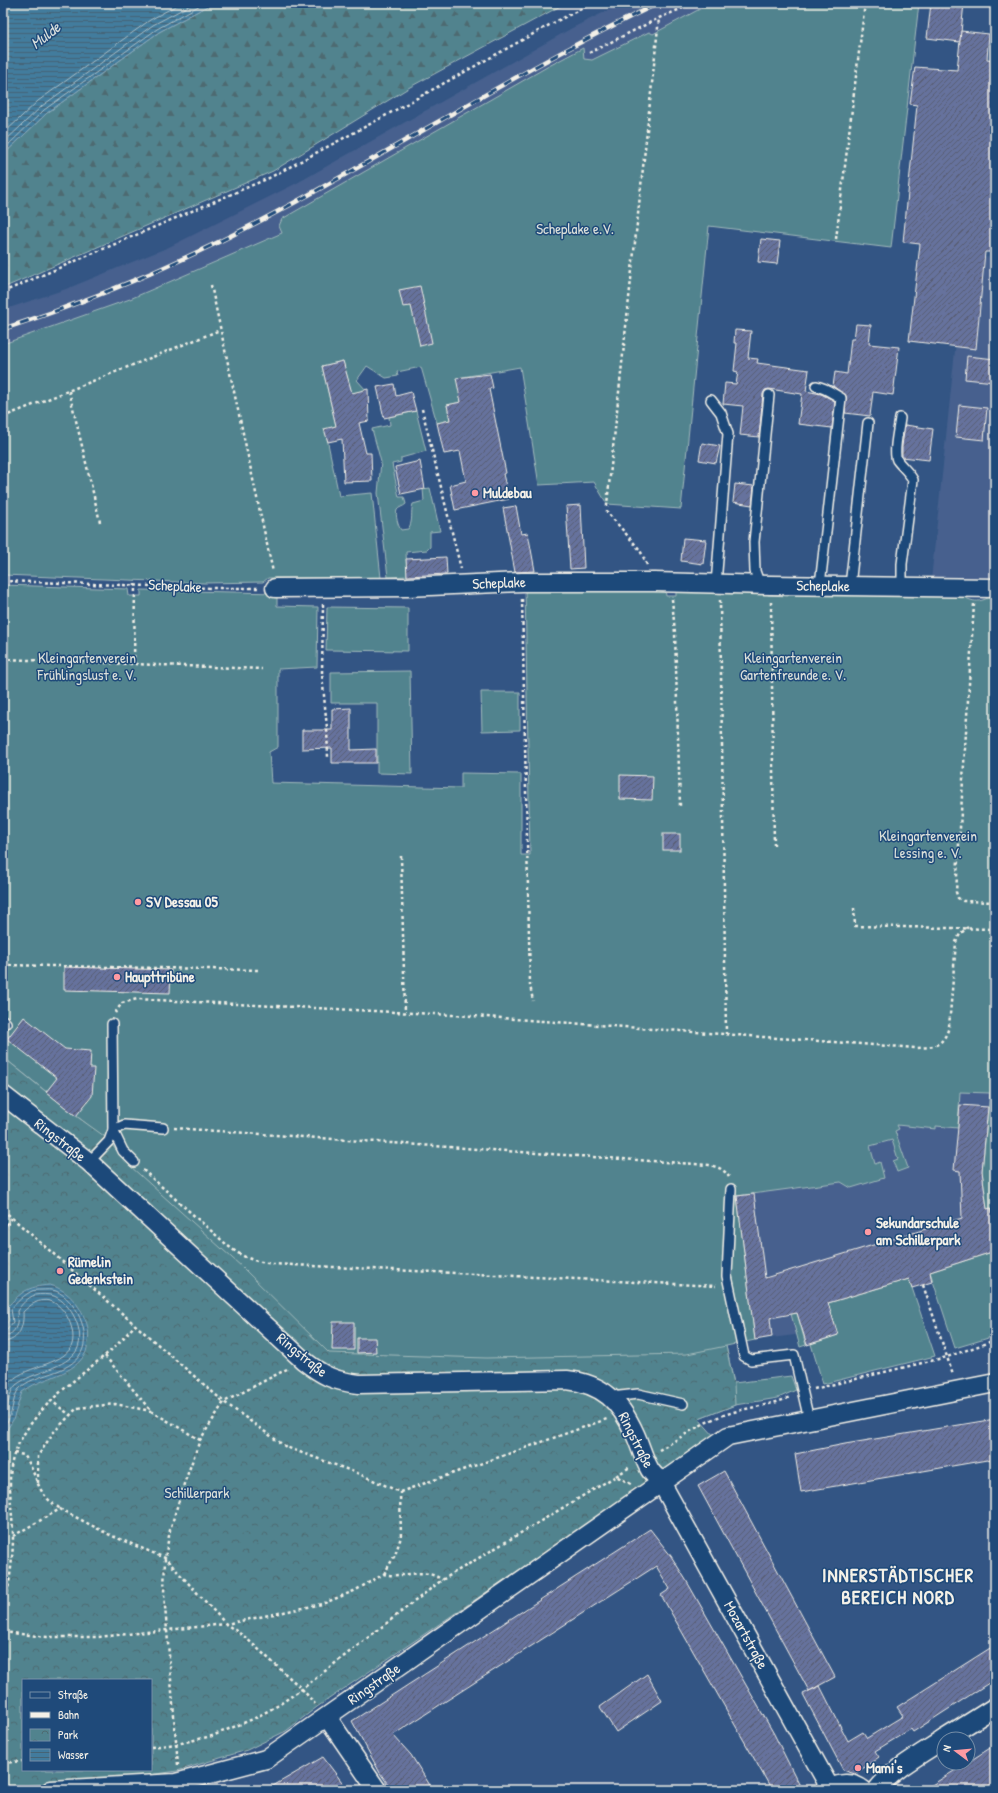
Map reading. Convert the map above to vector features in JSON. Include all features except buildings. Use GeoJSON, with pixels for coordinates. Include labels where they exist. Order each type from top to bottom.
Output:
{"type":"FeatureCollection","features":[{"type":"Feature","properties":{"kind":"street","name":"Scheplake"},"geometry":{"type":"LineString","coordinates":[[275,588],[522,582],[662,582],[995,588]]}},
{"type":"Feature","properties":{"kind":"street","name":"Ringstraße"},"geometry":{"type":"LineString","coordinates":[[3,1095],[89,1162],[303,1360],[329,1378],[341,1382],[359,1384],[567,1380],[582,1382],[599,1388],[611,1397],[624,1413],[649,1469],[661,1482]]}},
{"type":"Feature","properties":{"kind":"street","name":"Ringstraße"},"geometry":{"type":"LineString","coordinates":[[51,1790],[176,1786],[266,1759],[327,1718],[728,1436],[995,1383]]}},
{"type":"Feature","properties":{"kind":"street","name":"Mozartstraße"},"geometry":{"type":"LineString","coordinates":[[661,1482],[829,1789]]}},
{"type":"Feature","properties":{"kind":"street"},"geometry":{"type":"LineString","coordinates":[[957,1731],[995,1707]]}},
{"type":"Feature","properties":{"kind":"street"},"geometry":{"type":"LineString","coordinates":[[327,1718],[377,1790]]}},
{"type":"Feature","properties":{"kind":"street"},"geometry":{"type":"LineString","coordinates":[[877,1790],[888,1778],[936,1744]]}},
{"type":"Feature","properties":{"kind":"street"},"geometry":{"type":"LineString","coordinates":[[829,1789],[842,1784],[849,1784],[856,1785],[863,1790]]}},
{"type":"Feature","properties":{"kind":"lane"},"geometry":{"type":"LineString","coordinates":[[816,386],[828,389],[833,394],[841,398],[820,585]]}},
{"type":"Feature","properties":{"kind":"lane"},"geometry":{"type":"LineString","coordinates":[[766,585],[755,571],[754,542],[769,395]]}},
{"type":"Feature","properties":{"kind":"lane"},"geometry":{"type":"LineString","coordinates":[[711,400],[721,413],[728,434],[718,584]]}},
{"type":"Feature","properties":{"kind":"lane"},"geometry":{"type":"LineString","coordinates":[[900,418],[896,458],[908,471],[913,480],[902,564],[902,586]]}},
{"type":"Feature","properties":{"kind":"lane"},"geometry":{"type":"LineString","coordinates":[[850,586],[868,424]]}},
{"type":"Feature","properties":{"kind":"lane"},"geometry":{"type":"LineString","coordinates":[[89,1162],[109,1141],[113,1130],[112,1024]]}},
{"type":"Feature","properties":{"kind":"lane"},"geometry":{"type":"LineString","coordinates":[[113,1130],[124,1125],[163,1128]]}},
{"type":"Feature","properties":{"kind":"lane"},"geometry":{"type":"LineString","coordinates":[[113,1130],[123,1151],[134,1162]]}},
{"type":"Feature","properties":{"kind":"lane"},"geometry":{"type":"LineString","coordinates":[[731,1189],[727,1276],[744,1356],[751,1360],[794,1355],[810,1420]]}},
{"type":"Feature","properties":{"kind":"lane"},"geometry":{"type":"LineString","coordinates":[[611,1397],[638,1394],[683,1404]]}},
{"type":"Feature","properties":{"kind":"path"},"geometry":{"type":"LineString","coordinates":[[3,292],[269,178],[593,3]]}},
{"type":"Feature","properties":{"kind":"path"},"geometry":{"type":"LineString","coordinates":[[589,53],[659,18],[695,3]]}},
{"type":"Feature","properties":{"kind":"path"},"geometry":{"type":"LineString","coordinates":[[836,239],[865,3]]}},
{"type":"Feature","properties":{"kind":"path"},"geometry":{"type":"LineString","coordinates":[[659,18],[607,512],[640,550],[649,568],[662,582],[675,634],[680,806]]}},
{"type":"Feature","properties":{"kind":"path"},"geometry":{"type":"LineString","coordinates":[[211,285],[273,566],[275,588]]}},
{"type":"Feature","properties":{"kind":"path"},"geometry":{"type":"LineString","coordinates":[[3,417],[220,330]]}},
{"type":"Feature","properties":{"kind":"path"},"geometry":{"type":"LineString","coordinates":[[69,391],[100,522]]}},
{"type":"Feature","properties":{"kind":"path"},"geometry":{"type":"LineString","coordinates":[[422,409],[465,584]]}},
{"type":"Feature","properties":{"kind":"path","name":"Scheplake"},"geometry":{"type":"LineString","coordinates":[[3,581],[135,584],[210,588],[275,588]]}},
{"type":"Feature","properties":{"kind":"path"},"geometry":{"type":"LineString","coordinates":[[522,582],[530,985],[533,1001]]}},
{"type":"Feature","properties":{"kind":"path"},"geometry":{"type":"LineString","coordinates":[[134,664],[135,584]]}},
{"type":"Feature","properties":{"kind":"path"},"geometry":{"type":"LineString","coordinates":[[718,584],[726,1034]]}},
{"type":"Feature","properties":{"kind":"path"},"geometry":{"type":"LineString","coordinates":[[766,585],[774,848]]}},
{"type":"Feature","properties":{"kind":"path"},"geometry":{"type":"LineString","coordinates":[[323,588],[322,674],[328,758]]}},
{"type":"Feature","properties":{"kind":"path"},"geometry":{"type":"LineString","coordinates":[[975,588],[956,892],[958,898],[963,901],[995,902]]}},
{"type":"Feature","properties":{"kind":"path"},"geometry":{"type":"LineString","coordinates":[[3,660],[262,669]]}},
{"type":"Feature","properties":{"kind":"path"},"geometry":{"type":"LineString","coordinates":[[401,856],[405,1013]]}},
{"type":"Feature","properties":{"kind":"path"},"geometry":{"type":"LineString","coordinates":[[854,908],[855,926],[968,927],[995,929]]}},
{"type":"Feature","properties":{"kind":"path"},"geometry":{"type":"LineString","coordinates":[[112,1024],[113,1018],[122,1003],[137,999],[473,1016],[930,1048],[939,1044],[946,1038],[949,1027],[956,942],[960,934],[968,927]]}},
{"type":"Feature","properties":{"kind":"path"},"geometry":{"type":"LineString","coordinates":[[3,965],[259,970]]}},
{"type":"Feature","properties":{"kind":"path"},"geometry":{"type":"LineString","coordinates":[[163,1128],[709,1165],[719,1167],[726,1173],[730,1180],[731,1189]]}},
{"type":"Feature","properties":{"kind":"path"},"geometry":{"type":"LineString","coordinates":[[134,1162],[240,1256],[255,1261],[273,1264],[729,1286]]}},
{"type":"Feature","properties":{"kind":"path"},"geometry":{"type":"LineString","coordinates":[[3,1210],[224,1402],[286,1447],[357,1473],[400,1492],[624,1413]]}},
{"type":"Feature","properties":{"kind":"path"},"geometry":{"type":"LineString","coordinates":[[3,1230],[11,1218]]}},
{"type":"Feature","properties":{"kind":"path"},"geometry":{"type":"LineString","coordinates":[[923,1285],[959,1390]]}},
{"type":"Feature","properties":{"kind":"path"},"geometry":{"type":"LineString","coordinates":[[3,1617],[12,1569],[13,1536],[11,1476],[14,1453],[24,1434],[50,1400],[104,1356],[135,1325]]}},
{"type":"Feature","properties":{"kind":"path"},"geometry":{"type":"LineString","coordinates":[[104,1356],[151,1411],[200,1440]]}},
{"type":"Feature","properties":{"kind":"path"},"geometry":{"type":"LineString","coordinates":[[176,1786],[178,1760],[177,1744],[164,1594],[165,1558],[170,1530],[184,1484],[200,1440],[224,1402],[303,1360]]}},
{"type":"Feature","properties":{"kind":"path"},"geometry":{"type":"LineString","coordinates":[[50,1400],[70,1415]]}},
{"type":"Feature","properties":{"kind":"path"},"geometry":{"type":"LineString","coordinates":[[38,1483],[38,1456],[53,1433],[77,1408],[115,1404],[151,1411]]}},
{"type":"Feature","properties":{"kind":"path"},"geometry":{"type":"LineString","coordinates":[[14,1453],[24,1455],[31,1464],[45,1497],[60,1509],[110,1535],[165,1558],[226,1624],[245,1637],[302,1690],[327,1718]]}},
{"type":"Feature","properties":{"kind":"path"},"geometry":{"type":"LineString","coordinates":[[152,1747],[177,1744],[206,1738],[233,1729],[271,1710],[302,1690],[442,1580],[616,1476],[636,1486],[661,1482]]}},
{"type":"Feature","properties":{"kind":"path"},"geometry":{"type":"LineString","coordinates":[[3,1632],[47,1638],[98,1637],[167,1631],[226,1624],[322,1604],[354,1590],[384,1574],[395,1555],[401,1537],[400,1492]]}},
{"type":"Feature","properties":{"kind":"path"},"geometry":{"type":"LineString","coordinates":[[13,1536],[60,1509]]}},
{"type":"Feature","properties":{"kind":"path"},"geometry":{"type":"LineString","coordinates":[[384,1574],[417,1573],[436,1575],[442,1580]]}},
{"type":"Feature","properties":{"kind":"path"},"geometry":{"type":"LineString","coordinates":[[3,1763],[22,1761]]}},
{"type":"Feature","properties":{"kind":"shaded area"},"geometry":{"type":"Polygon","coordinates":[[[623,3],[711,3],[282,233],[130,299],[3,344],[3,310],[66,289],[169,247],[297,183],[572,28],[623,3]]]}},
{"type":"Feature","properties":{"kind":"shaded area"},"geometry":{"type":"Polygon","coordinates":[[[965,255],[995,258],[995,580],[931,580],[965,255]]]}},
{"type":"Feature","properties":{"kind":"shaded area","name":"Sekundarschule am Schillerpark"},"geometry":{"type":"Polygon","coordinates":[[[938,1083],[990,1087],[987,1209],[991,1208],[992,1213],[995,1213],[995,1251],[930,1272],[932,1282],[912,1288],[909,1280],[838,1335],[806,1345],[803,1334],[755,1340],[737,1196],[754,1194],[730,1110],[935,1128],[938,1083]]]}},
{"type":"Feature","properties":{"kind":"green space"},"geometry":{"type":"Polygon","coordinates":[[[213,3],[566,3],[410,87],[273,171],[3,288],[3,155],[47,113],[159,32],[213,3]]]}},
{"type":"Feature","properties":{"kind":"green space","name":"Scheplake e.V."},"geometry":{"type":"Polygon","coordinates":[[[711,3],[919,3],[891,248],[709,226],[681,509],[607,504],[594,482],[539,485],[520,367],[457,378],[461,402],[447,405],[450,420],[437,423],[421,367],[397,372],[398,376],[386,378],[367,366],[357,380],[366,390],[353,398],[343,361],[322,366],[336,426],[325,429],[339,496],[372,493],[381,578],[268,578],[263,582],[204,583],[3,575],[3,344],[130,299],[282,233],[279,226],[282,219],[547,67],[583,48],[584,59],[592,60],[649,32],[653,34],[711,3]]]}},
{"type":"Feature","properties":{"kind":"green space"},"geometry":{"type":"Polygon","coordinates":[[[416,411],[426,451],[401,458],[401,462],[392,464],[399,497],[404,497],[406,504],[397,510],[397,520],[401,530],[408,529],[411,523],[413,504],[424,501],[423,489],[430,488],[440,531],[430,532],[430,547],[427,550],[406,552],[407,576],[388,577],[378,493],[381,462],[372,429],[390,425],[389,417],[416,411]]]}},
{"type":"Feature","properties":{"kind":"green space"},"geometry":{"type":"Polygon","coordinates":[[[3,585],[128,589],[129,596],[141,596],[141,590],[277,593],[277,606],[318,607],[317,667],[278,669],[278,747],[269,752],[271,783],[461,788],[461,773],[521,774],[521,855],[530,855],[525,587],[665,589],[666,596],[676,596],[676,592],[680,589],[766,591],[768,595],[788,596],[789,591],[960,595],[974,601],[995,595],[995,1213],[992,1213],[991,1208],[987,1209],[982,1171],[990,1093],[960,1092],[958,1128],[936,1126],[936,1129],[897,1125],[899,1129],[895,1131],[908,1168],[897,1172],[893,1161],[898,1159],[892,1140],[870,1146],[875,1164],[880,1162],[884,1178],[851,1188],[841,1182],[737,1196],[755,1340],[726,1346],[734,1383],[791,1376],[796,1390],[778,1398],[735,1405],[699,1419],[338,1374],[97,1162],[113,1145],[3,1057],[3,585]]]}},
{"type":"Feature","properties":{"kind":"green space"},"geometry":{"type":"Polygon","coordinates":[[[327,607],[408,608],[408,651],[326,650],[327,607]]]}},
{"type":"Feature","properties":{"kind":"green space"},"geometry":{"type":"Polygon","coordinates":[[[410,671],[412,774],[377,773],[377,703],[331,703],[331,672],[410,671]]]}},
{"type":"Feature","properties":{"kind":"green space"},"geometry":{"type":"Polygon","coordinates":[[[481,692],[520,692],[520,730],[482,731],[481,692]]]}},
{"type":"Feature","properties":{"kind":"green space","name":"Schillerpark"},"geometry":{"type":"Polygon","coordinates":[[[3,1057],[76,1116],[104,1136],[130,1166],[242,1267],[329,1353],[486,1358],[687,1354],[726,1346],[734,1384],[735,1405],[699,1419],[715,1437],[317,1707],[286,1731],[247,1750],[177,1771],[116,1780],[3,1787],[3,1057]]]}},
{"type":"Feature","properties":{"kind":"green space"},"geometry":{"type":"Polygon","coordinates":[[[995,1251],[995,1336],[955,1348],[930,1272],[995,1251]]]}},
{"type":"Feature","properties":{"kind":"green space"},"geometry":{"type":"Polygon","coordinates":[[[909,1279],[935,1356],[823,1384],[811,1344],[838,1335],[828,1303],[909,1279]]]}},
{"type":"Feature","properties":{"kind":"green space"},"geometry":{"type":"Polygon","coordinates":[[[797,1313],[806,1345],[800,1347],[791,1314],[797,1313]]]}},
{"type":"Feature","properties":{"kind":"water","name":"Mulde"},"geometry":{"type":"Polygon","coordinates":[[[3,3],[213,3],[159,32],[47,113],[3,155],[3,3]]]}},
{"type":"Feature","properties":{"kind":"water"},"geometry":{"type":"Polygon","coordinates":[[[50,1285],[60,1289],[73,1299],[79,1308],[88,1327],[89,1338],[86,1351],[81,1360],[70,1369],[22,1392],[13,1420],[3,1436],[3,1329],[9,1320],[6,1308],[25,1291],[35,1287],[50,1285]]]}},
{"type":"Feature","properties":{"kind":"railway"},"geometry":{"type":"LineString","coordinates":[[3,329],[68,307],[132,281],[227,238],[308,195],[507,82],[608,28],[659,3]]}},
{"type":"Feature","properties":{"kind":"place","name":"Muldebau"},"geometry":{"type":"Point","coordinates":[475,493]}},
{"type":"Feature","properties":{"kind":"place","name":"SV Dessau 05"},"geometry":{"type":"Point","coordinates":[138,902]}},
{"type":"Feature","properties":{"kind":"place","name":"Haupttribüne"},"geometry":{"type":"Point","coordinates":[117,977]}},
{"type":"Feature","properties":{"kind":"place","name":"Sekundarschule am Schillerpark"},"geometry":{"type":"Point","coordinates":[868,1232]}},
{"type":"Feature","properties":{"kind":"place","name":"Rümelin Gedenkstein"},"geometry":{"type":"Point","coordinates":[60,1271]}},
{"type":"Feature","properties":{"kind":"place","name":"Mami's"},"geometry":{"type":"Point","coordinates":[858,1768]}},
{"type":"Feature","properties":{"kind":"district","name":"INNERSTÄDTISCHER BEREICH NORD"},"geometry":{"type":"Point","coordinates":[898,1586]}},
{"type":"Feature","properties":{"kind":"park label","name":"Kleingartenverein Frühlingslust e. V."},"geometry":{"type":"Point","coordinates":[87,666]}},
{"type":"Feature","properties":{"kind":"park label","name":"Kleingartenverein Gartenfreunde e. V."},"geometry":{"type":"Point","coordinates":[793,666]}},
{"type":"Feature","properties":{"kind":"park label","name":"Kleingartenverein Lessing e. V."},"geometry":{"type":"Point","coordinates":[928,844]}}]}
